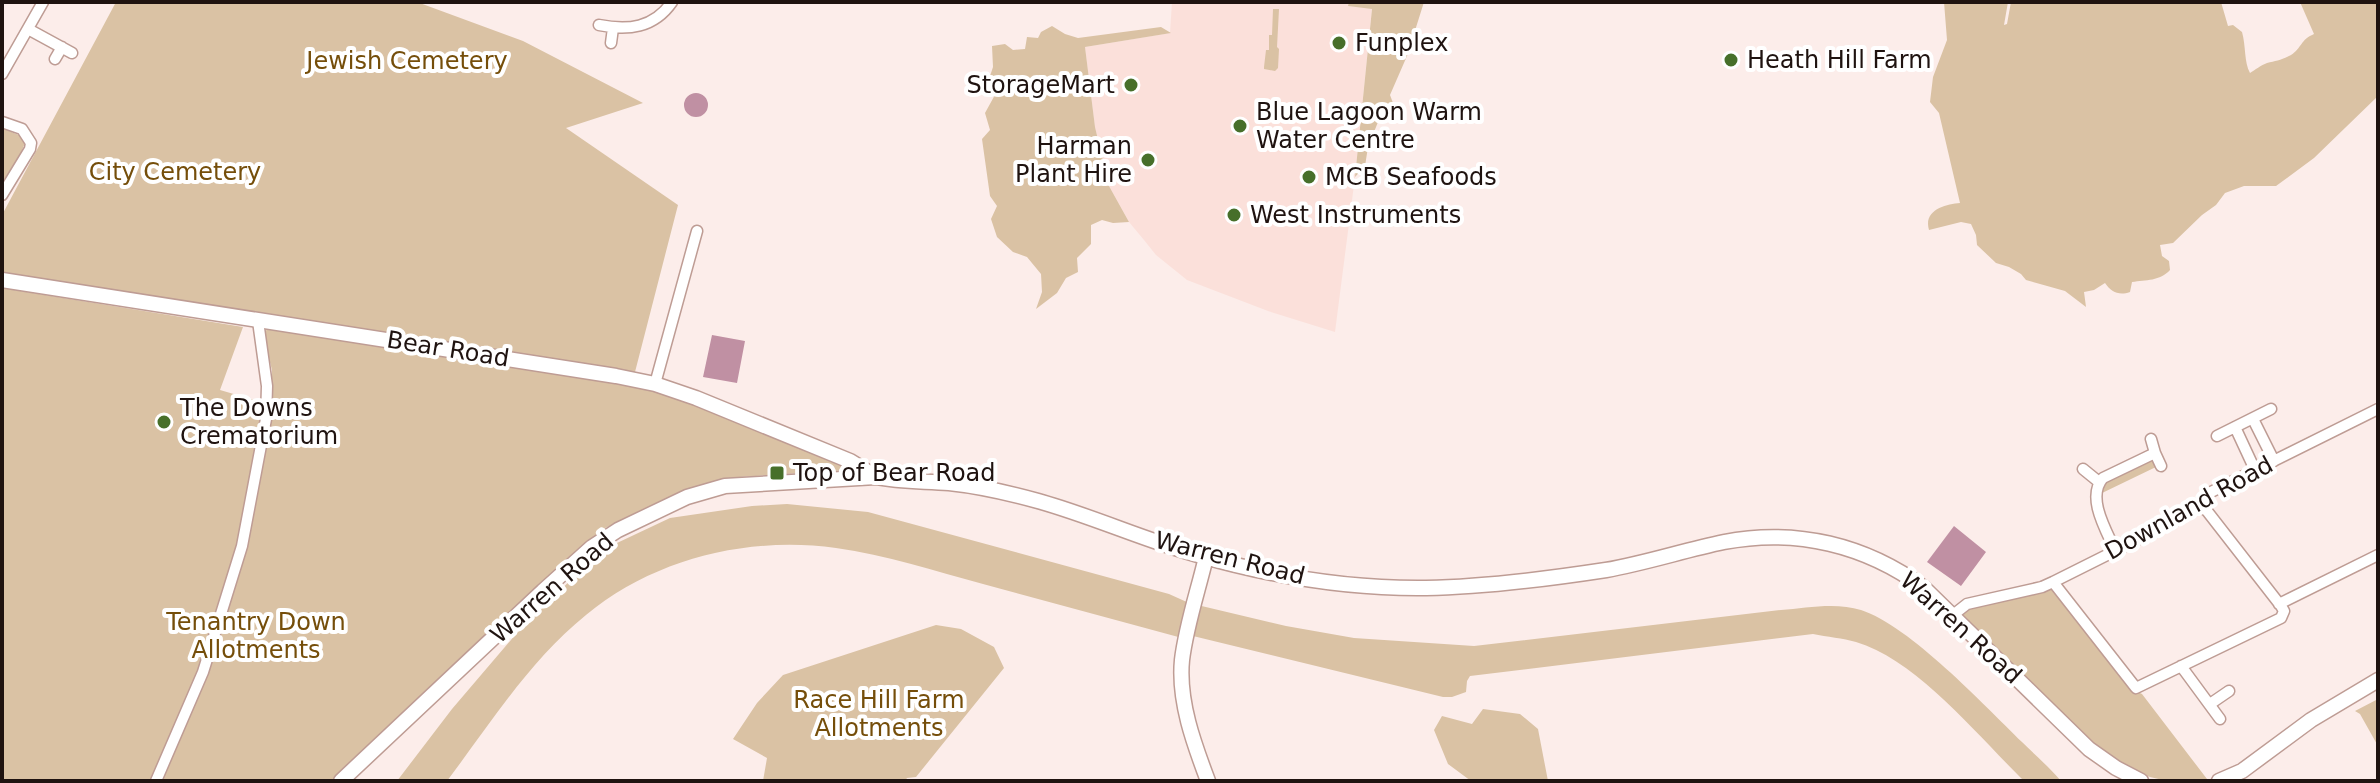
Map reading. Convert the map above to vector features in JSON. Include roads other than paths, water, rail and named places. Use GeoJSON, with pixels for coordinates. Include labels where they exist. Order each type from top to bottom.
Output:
{"type":"FeatureCollection","features":[{"type":"Feature","properties":{"kind":"street"},"geometry":{"type":"LineString","coordinates":[[2,74],[6,56],[28,29],[43,2]]}},
{"type":"Feature","properties":{"kind":"street"},"geometry":{"type":"LineString","coordinates":[[599,25],[631,28],[648,23],[672,2]]}},
{"type":"Feature","properties":{"kind":"street"},"geometry":{"type":"LineString","coordinates":[[611,43],[613,28]]}},
{"type":"Feature","properties":{"kind":"street"},"geometry":{"type":"LineString","coordinates":[[28,29],[67,50],[55,59]]}},
{"type":"Feature","properties":{"kind":"street"},"geometry":{"type":"LineString","coordinates":[[2,122],[22,129],[31,143],[2,195]]}},
{"type":"Feature","properties":{"kind":"street"},"geometry":{"type":"LineString","coordinates":[[655,384],[697,231]]}},
{"type":"Feature","properties":{"kind":"street","name":"Bear Road"},"geometry":{"type":"LineString","coordinates":[[2,280],[655,384],[850,461],[876,477]]}},
{"type":"Feature","properties":{"kind":"street"},"geometry":{"type":"LineString","coordinates":[[156,781],[203,672],[242,546],[266,419],[266,374],[258,321]]}},
{"type":"Feature","properties":{"kind":"street"},"geometry":{"type":"LineString","coordinates":[[2217,436],[2271,409]]}},
{"type":"Feature","properties":{"kind":"street","name":"Downland Road"},"geometry":{"type":"LineString","coordinates":[[1953,615],[1967,604],[2053,582],[2179,519],[2209,493],[2378,409]]}},
{"type":"Feature","properties":{"kind":"street"},"geometry":{"type":"LineString","coordinates":[[2253,419],[2274,461]]}},
{"type":"Feature","properties":{"kind":"street"},"geometry":{"type":"LineString","coordinates":[[2235,427],[2255,470]]}},
{"type":"Feature","properties":{"kind":"street"},"geometry":{"type":"LineString","coordinates":[[2151,439],[2161,466]]}},
{"type":"Feature","properties":{"kind":"street"},"geometry":{"type":"LineString","coordinates":[[2115,550],[2100,513],[2099,482],[2155,453]]}},
{"type":"Feature","properties":{"kind":"street"},"geometry":{"type":"LineString","coordinates":[[2083,469],[2099,482]]}},
{"type":"Feature","properties":{"kind":"street","name":"Warren Road"},"geometry":{"type":"LineString","coordinates":[[341,781],[543,591],[592,547],[618,530],[687,497],[725,486],[876,477],[949,483],[1039,501],[1206,557],[1326,582],[1375,587],[1427,588],[1501,583],[1606,570],[1755,537],[1802,538],[1841,546],[1892,567],[1924,588],[2089,749],[2141,781]]}},
{"type":"Feature","properties":{"kind":"street"},"geometry":{"type":"LineString","coordinates":[[2053,582],[2136,688],[2281,618],[2284,611],[2279,604],[2210,515],[2198,504]]}},
{"type":"Feature","properties":{"kind":"street"},"geometry":{"type":"LineString","coordinates":[[2279,604],[2378,555]]}},
{"type":"Feature","properties":{"kind":"street"},"geometry":{"type":"LineString","coordinates":[[1206,557],[1184,651],[1182,678],[1188,720],[1208,781]]}},
{"type":"Feature","properties":{"kind":"street"},"geometry":{"type":"LineString","coordinates":[[2181,666],[2220,719]]}},
{"type":"Feature","properties":{"kind":"street"},"geometry":{"type":"LineString","coordinates":[[2219,781],[2242,771],[2311,720],[2378,680]]}},
{"type":"Feature","properties":{"kind":"street"},"geometry":{"type":"LineString","coordinates":[[2210,704],[2227,695]]}},
{"type":"Feature","properties":{"kind":"place","name":"Funplex"},"geometry":{"type":"Point","coordinates":[1339,43]}},
{"type":"Feature","properties":{"kind":"place","name":"Heath Hill Farm"},"geometry":{"type":"Point","coordinates":[1731,60]}},
{"type":"Feature","properties":{"kind":"place","name":"StorageMart"},"geometry":{"type":"Point","coordinates":[1131,85]}},
{"type":"Feature","properties":{"kind":"place","name":"Blue Lagoon Warm Water Centre"},"geometry":{"type":"Point","coordinates":[1240,126]}},
{"type":"Feature","properties":{"kind":"place","name":"Harman Plant Hire"},"geometry":{"type":"Point","coordinates":[1148,160]}},
{"type":"Feature","properties":{"kind":"place","name":"MCB Seafoods"},"geometry":{"type":"Point","coordinates":[1309,177]}},
{"type":"Feature","properties":{"kind":"place","name":"West Instruments"},"geometry":{"type":"Point","coordinates":[1234,215]}},
{"type":"Feature","properties":{"kind":"place","name":"The Downs Crematorium"},"geometry":{"type":"Point","coordinates":[164,422]}},
{"type":"Feature","properties":{"kind":"place","name":"Top of Bear Road"},"geometry":{"type":"Point","coordinates":[777,473]}},
{"type":"Feature","properties":{"kind":"park label","name":"Jewish Cemetery"},"geometry":{"type":"Point","coordinates":[407,61]}},
{"type":"Feature","properties":{"kind":"park label","name":"City Cemetery"},"geometry":{"type":"Point","coordinates":[175,172]}},
{"type":"Feature","properties":{"kind":"park label","name":"Tenantry Down Allotments"},"geometry":{"type":"Point","coordinates":[256,636]}},
{"type":"Feature","properties":{"kind":"park label","name":"Race Hill Farm Allotments"},"geometry":{"type":"Point","coordinates":[879,714]}}]}
